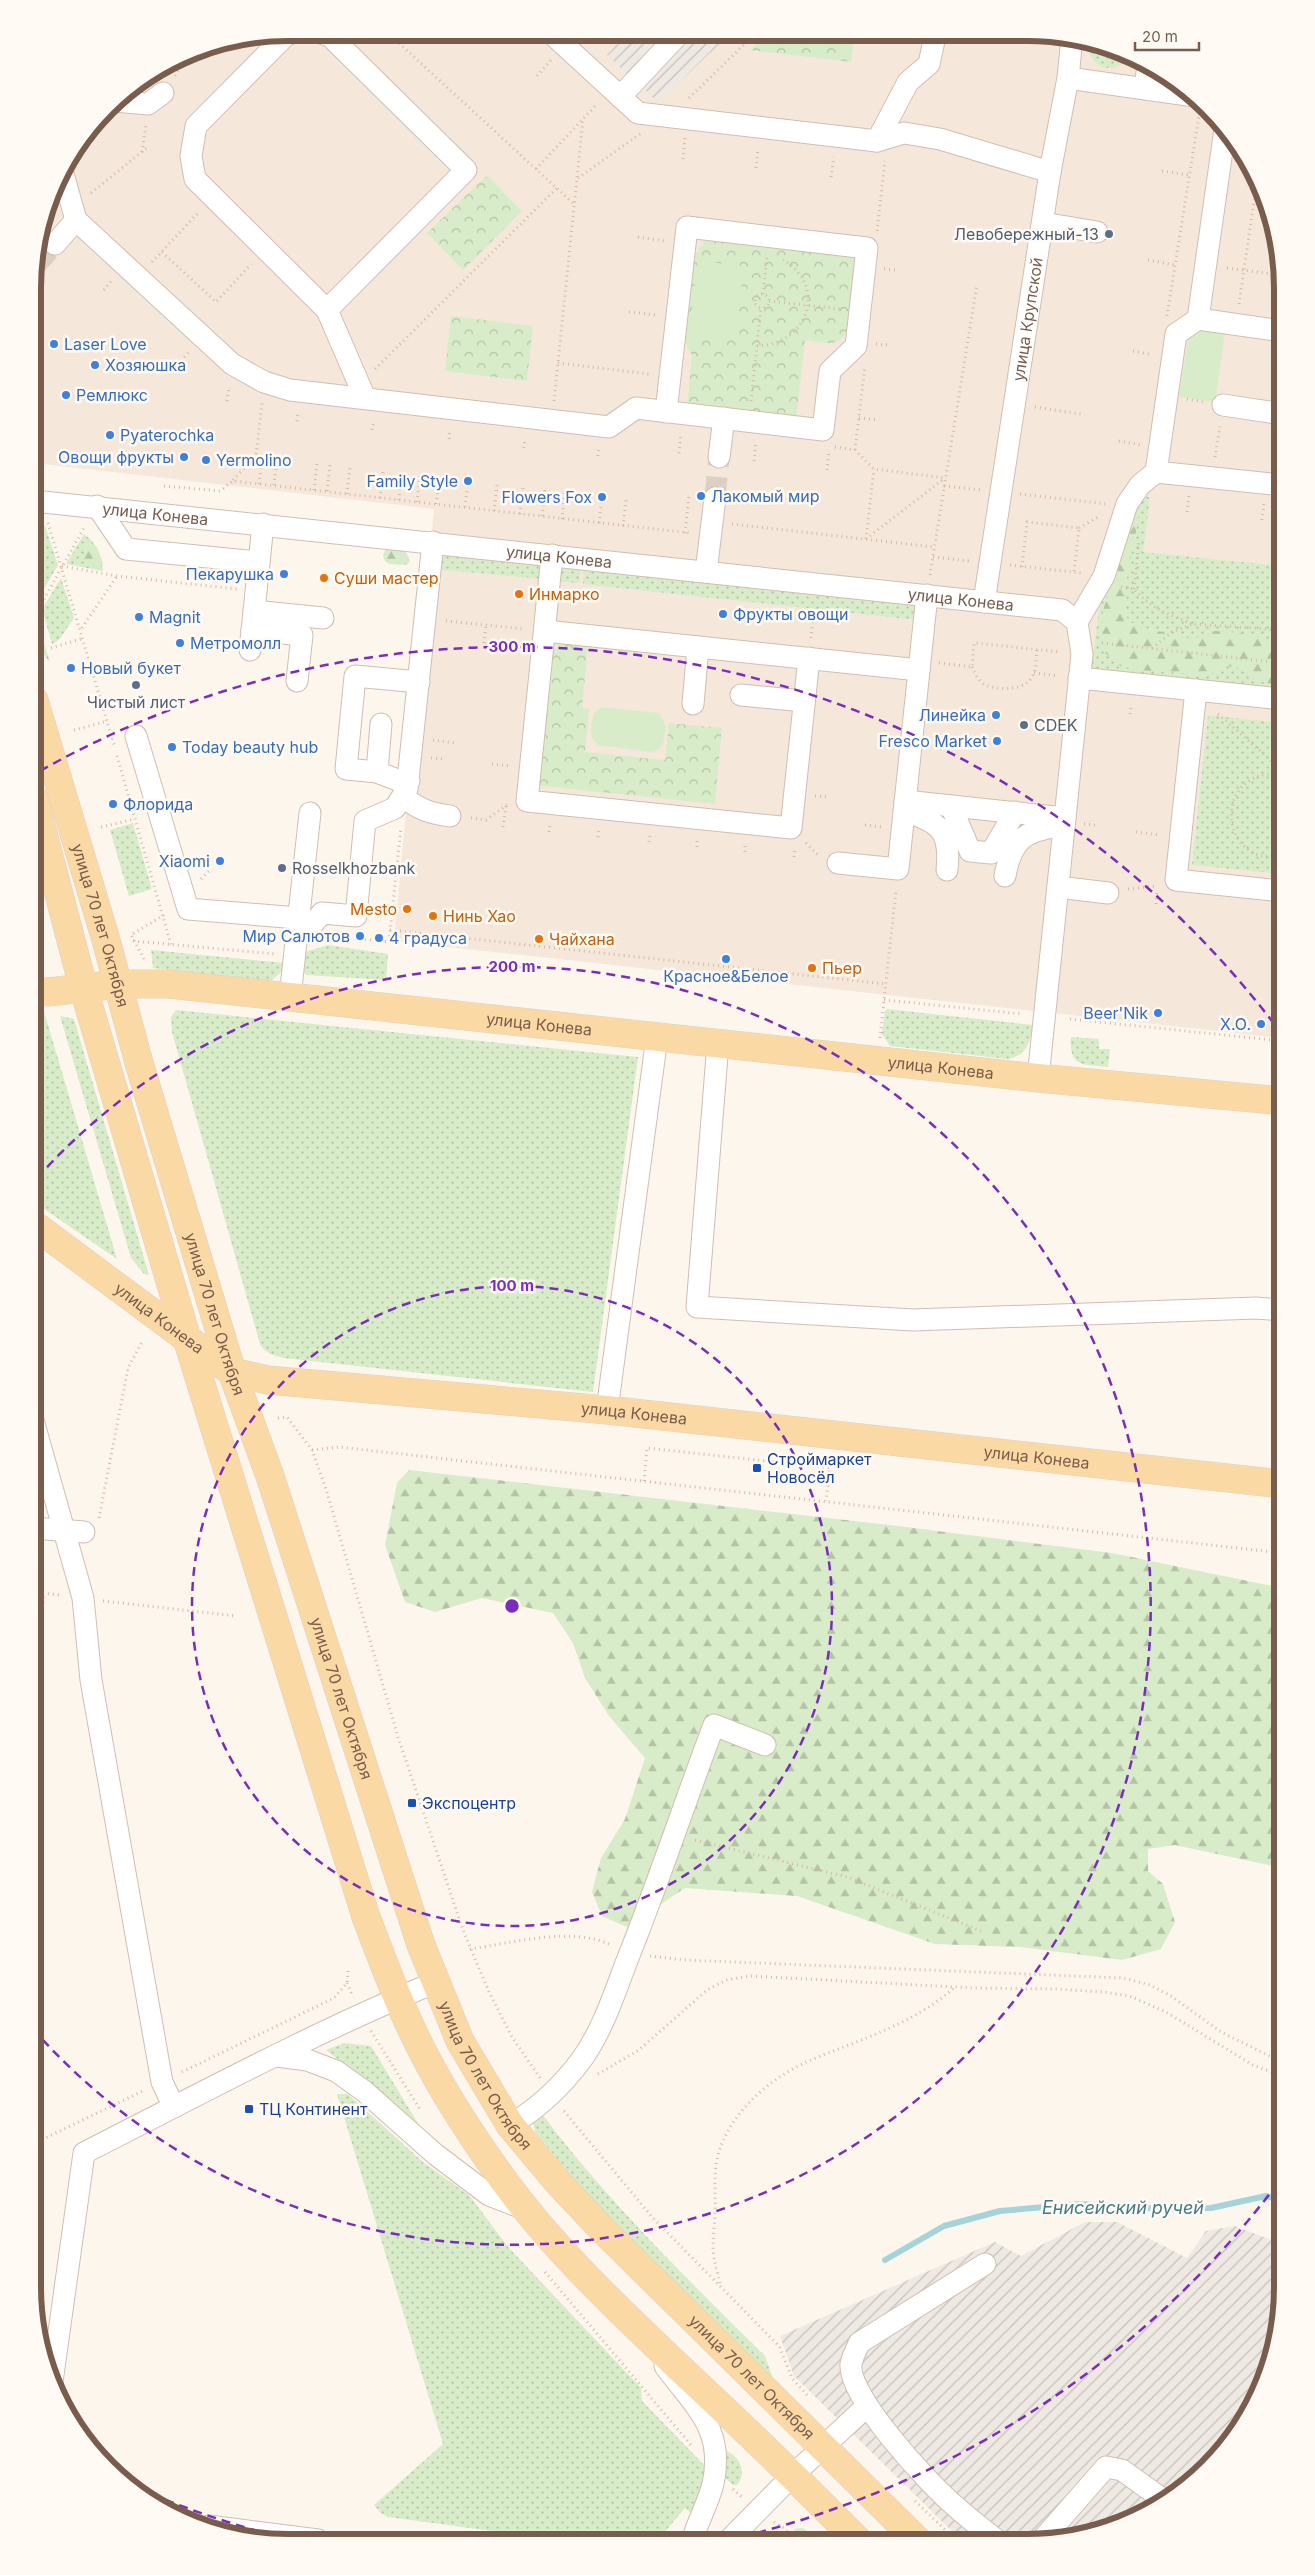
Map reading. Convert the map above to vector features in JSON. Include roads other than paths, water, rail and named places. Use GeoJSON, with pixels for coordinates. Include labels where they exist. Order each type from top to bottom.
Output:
{"type":"FeatureCollection","features":[{"type":"Feature","properties":{"kind":"main road","name":"улица 70 лет Октября"},"geometry":{"type":"LineString","coordinates":[[41,724],[118,984],[139,1063],[232,1372],[270,1476],[356,1748],[436,1982],[460,2041],[510,2125],[556,2180],[601,2228],[911,2534]]}},
{"type":"Feature","properties":{"kind":"main road","name":"улица 70 лет Октября"},"geometry":{"type":"LineString","coordinates":[[41,826],[84,990],[188,1342],[366,1917],[397,1998],[437,2078],[476,2140],[525,2209],[576,2266],[637,2327],[793,2475],[851,2534]]}},
{"type":"Feature","properties":{"kind":"main road","name":"улица Конева"},"geometry":{"type":"LineString","coordinates":[[41,990],[84,990],[118,984],[169,984],[1038,1078],[1274,1101]]}},
{"type":"Feature","properties":{"kind":"main road","name":"улица Конева"},"geometry":{"type":"LineString","coordinates":[[41,1230],[131,1295],[188,1342],[232,1372],[268,1380],[607,1410],[1274,1483]]}},
{"type":"Feature","properties":{"kind":"street"},"geometry":{"type":"LineString","coordinates":[[327,310],[466,170],[335,41]]}},
{"type":"Feature","properties":{"kind":"street"},"geometry":{"type":"LineString","coordinates":[[560,41],[638,113],[877,141],[904,133],[940,139],[1050,172]]}},
{"type":"Feature","properties":{"kind":"street"},"geometry":{"type":"LineString","coordinates":[[616,93],[672,41]]}},
{"type":"Feature","properties":{"kind":"street"},"geometry":{"type":"LineString","coordinates":[[877,141],[908,82],[929,64],[934,41]]}},
{"type":"Feature","properties":{"kind":"street"},"geometry":{"type":"LineString","coordinates":[[280,42],[196,126],[191,156],[195,179],[327,310],[362,392]]}},
{"type":"Feature","properties":{"kind":"street","name":"улица Крупской"},"geometry":{"type":"LineString","coordinates":[[984,602],[1050,172],[1068,78],[1071,45]]}},
{"type":"Feature","properties":{"kind":"street"},"geometry":{"type":"LineString","coordinates":[[1145,89],[1147,72]]}},
{"type":"Feature","properties":{"kind":"street"},"geometry":{"type":"LineString","coordinates":[[1068,78],[1145,89],[1186,99]]}},
{"type":"Feature","properties":{"kind":"street"},"geometry":{"type":"LineString","coordinates":[[128,100],[155,98]]}},
{"type":"Feature","properties":{"kind":"street"},"geometry":{"type":"LineString","coordinates":[[1198,318],[1224,139]]}},
{"type":"Feature","properties":{"kind":"street"},"geometry":{"type":"LineString","coordinates":[[65,182],[74,214],[138,278],[232,364],[264,382],[290,390],[362,392],[609,427],[636,408],[666,412],[724,418],[753,430],[823,430],[830,372],[856,346],[867,248],[687,227],[666,412]]}},
{"type":"Feature","properties":{"kind":"street"},"geometry":{"type":"LineString","coordinates":[[54,244],[74,214]]}},
{"type":"Feature","properties":{"kind":"street"},"geometry":{"type":"LineString","coordinates":[[1043,223],[1097,232]]}},
{"type":"Feature","properties":{"kind":"street"},"geometry":{"type":"LineString","coordinates":[[1038,1078],[1058,888],[1070,822],[1082,654],[1077,622],[1102,580],[1127,504],[1140,486],[1156,472],[1176,334],[1198,318],[1274,330]]}},
{"type":"Feature","properties":{"kind":"street"},"geometry":{"type":"LineString","coordinates":[[1223,405],[1274,413]]}},
{"type":"Feature","properties":{"kind":"street"},"geometry":{"type":"LineString","coordinates":[[719,457],[724,418]]}},
{"type":"Feature","properties":{"kind":"street"},"geometry":{"type":"LineString","coordinates":[[1156,472],[1274,484]]}},
{"type":"Feature","properties":{"kind":"street"},"geometry":{"type":"LineString","coordinates":[[706,572],[715,498]]}},
{"type":"Feature","properties":{"kind":"street","name":"улица Конева"},"geometry":{"type":"LineString","coordinates":[[41,499],[1062,610],[1077,622]]}},
{"type":"Feature","properties":{"kind":"street"},"geometry":{"type":"LineString","coordinates":[[97,506],[126,548],[259,562]]}},
{"type":"Feature","properties":{"kind":"street"},"geometry":{"type":"LineString","coordinates":[[253,620],[262,524]]}},
{"type":"Feature","properties":{"kind":"street"},"geometry":{"type":"LineString","coordinates":[[136,736],[188,909],[298,926],[311,926],[322,913],[356,916],[365,821],[394,808],[406,789],[433,542]]}},
{"type":"Feature","properties":{"kind":"street"},"geometry":{"type":"LineString","coordinates":[[552,555],[527,801],[793,837],[808,658]]}},
{"type":"Feature","properties":{"kind":"street"},"geometry":{"type":"LineString","coordinates":[[838,863],[898,869],[927,595]]}},
{"type":"Feature","properties":{"kind":"street"},"geometry":{"type":"LineString","coordinates":[[253,620],[323,618]]}},
{"type":"Feature","properties":{"kind":"street"},"geometry":{"type":"LineString","coordinates":[[253,620],[302,636],[297,681]]}},
{"type":"Feature","properties":{"kind":"street"},"geometry":{"type":"LineString","coordinates":[[544,631],[808,658],[919,665]]}},
{"type":"Feature","properties":{"kind":"street"},"geometry":{"type":"LineString","coordinates":[[692,704],[698,647]]}},
{"type":"Feature","properties":{"kind":"street"},"geometry":{"type":"LineString","coordinates":[[419,682],[355,676],[346,770],[377,772],[400,781],[417,808],[427,813],[450,816]]}},
{"type":"Feature","properties":{"kind":"street"},"geometry":{"type":"LineString","coordinates":[[1079,678],[1274,698]]}},
{"type":"Feature","properties":{"kind":"street"},"geometry":{"type":"LineString","coordinates":[[1196,690],[1176,880],[1274,890]]}},
{"type":"Feature","properties":{"kind":"street"},"geometry":{"type":"LineString","coordinates":[[741,695],[804,701]]}},
{"type":"Feature","properties":{"kind":"street"},"geometry":{"type":"LineString","coordinates":[[377,772],[381,724]]}},
{"type":"Feature","properties":{"kind":"street"},"geometry":{"type":"LineString","coordinates":[[904,806],[951,806],[1015,812],[1070,822]]}},
{"type":"Feature","properties":{"kind":"street"},"geometry":{"type":"LineString","coordinates":[[904,806],[937,825],[946,835],[950,850],[947,870]]}},
{"type":"Feature","properties":{"kind":"street"},"geometry":{"type":"LineString","coordinates":[[951,806],[970,851],[991,853],[1015,812]]}},
{"type":"Feature","properties":{"kind":"street"},"geometry":{"type":"LineString","coordinates":[[290,997],[310,813]]}},
{"type":"Feature","properties":{"kind":"street"},"geometry":{"type":"LineString","coordinates":[[1005,876],[1009,856],[1016,844],[1030,832],[1070,822]]}},
{"type":"Feature","properties":{"kind":"street"},"geometry":{"type":"LineString","coordinates":[[1058,888],[1108,892]]}},
{"type":"Feature","properties":{"kind":"street"},"geometry":{"type":"LineString","coordinates":[[607,1410],[657,1037]]}},
{"type":"Feature","properties":{"kind":"street"},"geometry":{"type":"LineString","coordinates":[[718,1043],[697,1307],[913,1320],[1256,1308],[1274,1309]]}},
{"type":"Feature","properties":{"kind":"street"},"geometry":{"type":"LineString","coordinates":[[41,1437],[83,1529],[83,1598],[91,1680],[162,2082],[174,2107]]}},
{"type":"Feature","properties":{"kind":"street"},"geometry":{"type":"LineString","coordinates":[[41,1528],[83,1529]]}},
{"type":"Feature","properties":{"kind":"street"},"geometry":{"type":"LineString","coordinates":[[510,2125],[528,2114],[551,2095],[583,2057],[606,2013],[714,1725],[765,1746]]}},
{"type":"Feature","properties":{"kind":"street"},"geometry":{"type":"LineString","coordinates":[[54,2366],[84,2153],[276,2056],[397,1998],[436,1982]]}},
{"type":"Feature","properties":{"kind":"street"},"geometry":{"type":"LineString","coordinates":[[276,2056],[307,2060],[336,2071],[364,2091],[435,2154],[489,2195],[525,2209]]}},
{"type":"Feature","properties":{"kind":"street"},"geometry":{"type":"LineString","coordinates":[[985,2264],[859,2343],[851,2364],[856,2385],[868,2406],[920,2472],[954,2506],[989,2534]]}},
{"type":"Feature","properties":{"kind":"street"},"geometry":{"type":"LineString","coordinates":[[637,2327],[711,2428],[716,2443],[713,2485],[695,2534]]}},
{"type":"Feature","properties":{"kind":"street"},"geometry":{"type":"LineString","coordinates":[[735,2534],[823,2446],[868,2406]]}},
{"type":"Feature","properties":{"kind":"street"},"geometry":{"type":"LineString","coordinates":[[1048,2533],[1106,2467],[1122,2470],[1158,2496]]}},
{"type":"Feature","properties":{"kind":"waterway","name":"Енисейский ручей"},"geometry":{"type":"LineString","coordinates":[[885,2260],[944,2226],[1000,2211],[1079,2204],[1163,2209],[1211,2208],[1266,2196],[1274,2198]]}},
{"type":"Feature","properties":{"kind":"tunnel"},"geometry":{"type":"LineString","coordinates":[[43,257],[55,244]]}},
{"type":"Feature","properties":{"kind":"tunnel"},"geometry":{"type":"LineString","coordinates":[[715,498],[719,457]]}},
{"type":"Feature","properties":{"kind":"place","name":"Левобережный-13"},"geometry":{"type":"Point","coordinates":[1109,234]}},
{"type":"Feature","properties":{"kind":"place","name":"Laser Love"},"geometry":{"type":"Point","coordinates":[54,344]}},
{"type":"Feature","properties":{"kind":"place","name":"Хозяюшка"},"geometry":{"type":"Point","coordinates":[95,365]}},
{"type":"Feature","properties":{"kind":"place","name":"Ремлюкс"},"geometry":{"type":"Point","coordinates":[66,395]}},
{"type":"Feature","properties":{"kind":"place","name":"Pyaterochka"},"geometry":{"type":"Point","coordinates":[110,435]}},
{"type":"Feature","properties":{"kind":"place","name":"Овощи фрукты"},"geometry":{"type":"Point","coordinates":[184,457]}},
{"type":"Feature","properties":{"kind":"place","name":"Yermolino"},"geometry":{"type":"Point","coordinates":[206,460]}},
{"type":"Feature","properties":{"kind":"place","name":"Family Style"},"geometry":{"type":"Point","coordinates":[468,481]}},
{"type":"Feature","properties":{"kind":"place","name":"Лакомый мир"},"geometry":{"type":"Point","coordinates":[701,496]}},
{"type":"Feature","properties":{"kind":"place","name":"Flowers Fox"},"geometry":{"type":"Point","coordinates":[602,497]}},
{"type":"Feature","properties":{"kind":"place","name":"Пекарушка"},"geometry":{"type":"Point","coordinates":[284,574]}},
{"type":"Feature","properties":{"kind":"place","name":"Суши мастер"},"geometry":{"type":"Point","coordinates":[324,578]}},
{"type":"Feature","properties":{"kind":"place","name":"Инмарко"},"geometry":{"type":"Point","coordinates":[519,594]}},
{"type":"Feature","properties":{"kind":"place","name":"Фрукты овощи"},"geometry":{"type":"Point","coordinates":[723,614]}},
{"type":"Feature","properties":{"kind":"place","name":"Magnit"},"geometry":{"type":"Point","coordinates":[139,617]}},
{"type":"Feature","properties":{"kind":"place","name":"Метромолл"},"geometry":{"type":"Point","coordinates":[180,643]}},
{"type":"Feature","properties":{"kind":"place","name":"Новый букет"},"geometry":{"type":"Point","coordinates":[71,668]}},
{"type":"Feature","properties":{"kind":"place","name":"Чистый лист"},"geometry":{"type":"Point","coordinates":[136,685]}},
{"type":"Feature","properties":{"kind":"place","name":"Линейка"},"geometry":{"type":"Point","coordinates":[996,715]}},
{"type":"Feature","properties":{"kind":"place","name":"CDEK"},"geometry":{"type":"Point","coordinates":[1024,725]}},
{"type":"Feature","properties":{"kind":"place","name":"Fresco Market"},"geometry":{"type":"Point","coordinates":[997,741]}},
{"type":"Feature","properties":{"kind":"place","name":"Today beauty hub"},"geometry":{"type":"Point","coordinates":[172,747]}},
{"type":"Feature","properties":{"kind":"place","name":"Флорида"},"geometry":{"type":"Point","coordinates":[113,804]}},
{"type":"Feature","properties":{"kind":"place","name":"Xiaomi"},"geometry":{"type":"Point","coordinates":[220,861]}},
{"type":"Feature","properties":{"kind":"place","name":"Rosselkhozbank"},"geometry":{"type":"Point","coordinates":[282,868]}},
{"type":"Feature","properties":{"kind":"place","name":"Mesto"},"geometry":{"type":"Point","coordinates":[407,909]}},
{"type":"Feature","properties":{"kind":"place","name":"Нинь Хао"},"geometry":{"type":"Point","coordinates":[433,916]}},
{"type":"Feature","properties":{"kind":"place","name":"Мир Салютов"},"geometry":{"type":"Point","coordinates":[360,936]}},
{"type":"Feature","properties":{"kind":"place","name":"4 градуса"},"geometry":{"type":"Point","coordinates":[379,938]}},
{"type":"Feature","properties":{"kind":"place","name":"Чайхана"},"geometry":{"type":"Point","coordinates":[539,939]}},
{"type":"Feature","properties":{"kind":"place","name":"Красное&Белое"},"geometry":{"type":"Point","coordinates":[726,959]}},
{"type":"Feature","properties":{"kind":"place","name":"Пьер"},"geometry":{"type":"Point","coordinates":[812,968]}},
{"type":"Feature","properties":{"kind":"place","name":"Beer'Nik"},"geometry":{"type":"Point","coordinates":[1158,1013]}},
{"type":"Feature","properties":{"kind":"place","name":"X.O."},"geometry":{"type":"Point","coordinates":[1261,1024]}},
{"type":"Feature","properties":{"kind":"place","name":"Строймаркет Новосёл"},"geometry":{"type":"Point","coordinates":[757,1468]}},
{"type":"Feature","properties":{"kind":"place","name":"Экспоцентр"},"geometry":{"type":"Point","coordinates":[412,1803]}},
{"type":"Feature","properties":{"kind":"place","name":"ТЦ Континент"},"geometry":{"type":"Point","coordinates":[249,2109]}}]}
